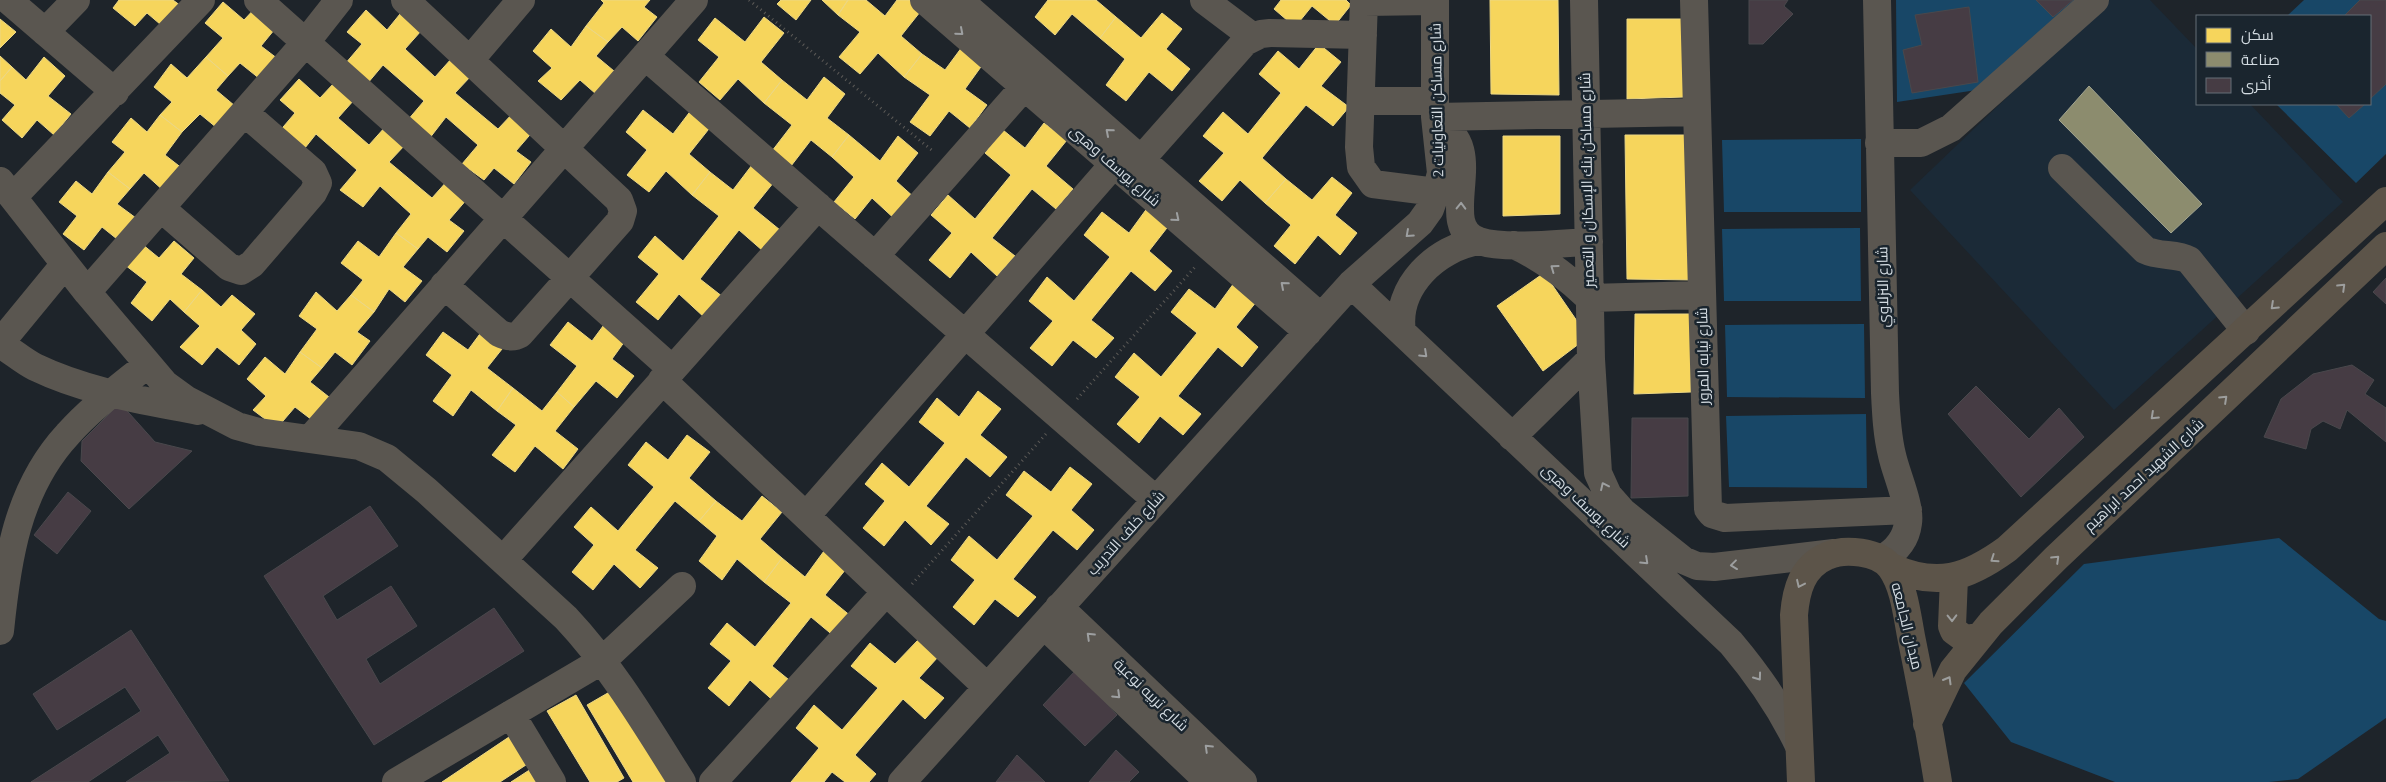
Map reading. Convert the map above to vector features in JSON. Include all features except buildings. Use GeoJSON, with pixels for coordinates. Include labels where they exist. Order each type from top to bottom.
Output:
{"type":"FeatureCollection","features":[{"type":"Feature","properties":{"kind":"main road"},"geometry":{"type":"LineString","coordinates":[[1801,782],[1794,615],[1796,594],[1802,578],[1810,568],[1834,553],[1860,553],[1921,578],[1954,578],[1973,571],[2007,550],[2386,201]]}},
{"type":"Feature","properties":{"kind":"main road","name":"شارع الشهيد احمد ابراهيم"},"geometry":{"type":"LineString","coordinates":[[1927,724],[1953,670],[1978,637],[2056,558],[2386,246]]}},
{"type":"Feature","properties":{"kind":"main road"},"geometry":{"type":"LineString","coordinates":[[2246,331],[2270,356]]}},
{"type":"Feature","properties":{"kind":"main road","name":"ميدان الجامعه"},"geometry":{"type":"LineString","coordinates":[[1886,564],[1907,616],[1938,782]]}},
{"type":"Feature","properties":{"kind":"main road"},"geometry":{"type":"LineString","coordinates":[[1954,578],[1952,626],[1954,632],[1965,639],[1978,637]]}},
{"type":"Feature","properties":{"kind":"street"},"geometry":{"type":"LineString","coordinates":[[8,0],[115,92]]}},
{"type":"Feature","properties":{"kind":"street"},"geometry":{"type":"LineString","coordinates":[[45,32],[76,0]]}},
{"type":"Feature","properties":{"kind":"street"},"geometry":{"type":"LineString","coordinates":[[201,0],[115,92],[6,189],[87,292],[165,384],[187,400],[237,426],[259,432],[359,446],[388,458],[566,618],[603,660],[682,782]]}},
{"type":"Feature","properties":{"kind":"street"},"geometry":{"type":"LineString","coordinates":[[258,0],[569,278],[806,516],[987,687]]}},
{"type":"Feature","properties":{"kind":"street"},"geometry":{"type":"LineString","coordinates":[[87,292],[245,113],[339,0]]}},
{"type":"Feature","properties":{"kind":"street"},"geometry":{"type":"LineString","coordinates":[[405,0],[619,200],[624,211],[620,220],[520,334],[510,337],[499,333],[444,285]]}},
{"type":"Feature","properties":{"kind":"street"},"geometry":{"type":"LineString","coordinates":[[470,60],[521,0]]}},
{"type":"Feature","properties":{"kind":"street"},"geometry":{"type":"LineString","coordinates":[[311,438],[694,0]]}},
{"type":"Feature","properties":{"kind":"street","name":"شارع يوسف وهبى"},"geometry":{"type":"LineString","coordinates":[[924,0],[1024,87],[1126,167],[1314,324]]}},
{"type":"Feature","properties":{"kind":"street","name":"شارع يوسف وهبى"},"geometry":{"type":"LineString","coordinates":[[958,0],[1126,167]]}},
{"type":"Feature","properties":{"kind":"street"},"geometry":{"type":"LineString","coordinates":[[1204,0],[1253,37]]}},
{"type":"Feature","properties":{"kind":"street"},"geometry":{"type":"LineString","coordinates":[[1435,0],[1364,1],[1359,158],[1366,176],[1373,184],[1436,192]]}},
{"type":"Feature","properties":{"kind":"street","name":"شارع مساكن التعاونيات 2"},"geometry":{"type":"LineString","coordinates":[[1350,284],[1420,224],[1430,209],[1436,192],[1441,172],[1436,114],[1435,0]]}},
{"type":"Feature","properties":{"kind":"street","name":"شارع مساكن بنك الإسكان و التعمير"},"geometry":{"type":"LineString","coordinates":[[1584,0],[1591,359]]}},
{"type":"Feature","properties":{"kind":"street","name":"شارع نيابه المرور"},"geometry":{"type":"LineString","coordinates":[[1694,0],[1706,502],[1712,514],[1726,518],[1908,510]]}},
{"type":"Feature","properties":{"kind":"street","name":"شارع النزلاوي"},"geometry":{"type":"LineString","coordinates":[[1876,0],[1887,423],[1896,472],[1908,510],[1906,534],[1901,545],[1886,564]]}},
{"type":"Feature","properties":{"kind":"street"},"geometry":{"type":"LineString","coordinates":[[1880,143],[1921,143],[1951,128],[2095,0]]}},
{"type":"Feature","properties":{"kind":"street"},"geometry":{"type":"LineString","coordinates":[[806,516],[965,334],[1239,48],[1253,37],[1270,33],[1363,34]]}},
{"type":"Feature","properties":{"kind":"street"},"geometry":{"type":"LineString","coordinates":[[645,56],[1156,500]]}},
{"type":"Feature","properties":{"kind":"street"},"geometry":{"type":"LineString","coordinates":[[875,256],[1024,87]]}},
{"type":"Feature","properties":{"kind":"street"},"geometry":{"type":"LineString","coordinates":[[1361,101],[1436,114],[1697,112]]}},
{"type":"Feature","properties":{"kind":"street"},"geometry":{"type":"LineString","coordinates":[[162,208],[229,267],[240,270],[247,269],[258,257],[313,193],[318,183],[313,172],[245,113]]}},
{"type":"Feature","properties":{"kind":"street"},"geometry":{"type":"LineString","coordinates":[[1436,114],[1460,144],[1462,160],[1460,222],[1466,232],[1478,241]]}},
{"type":"Feature","properties":{"kind":"street"},"geometry":{"type":"LineString","coordinates":[[2062,168],[2145,250],[2156,255],[2183,256],[2189,260],[2246,331]]}},
{"type":"Feature","properties":{"kind":"street"},"geometry":{"type":"LineString","coordinates":[[503,560],[818,206]]}},
{"type":"Feature","properties":{"kind":"street"},"geometry":{"type":"LineString","coordinates":[[1402,332],[1401,312],[1410,286],[1441,254],[1453,247],[1478,241],[1514,245],[1589,242]]}},
{"type":"Feature","properties":{"kind":"street"},"geometry":{"type":"LineString","coordinates":[[1514,245],[1532,253],[1552,266],[1590,298],[1701,295]]}},
{"type":"Feature","properties":{"kind":"street"},"geometry":{"type":"LineString","coordinates":[[65,264],[0,343],[34,366],[70,382],[111,394],[212,414]]}},
{"type":"Feature","properties":{"kind":"street","name":"شارع يوسف وهبى"},"geometry":{"type":"LineString","coordinates":[[1350,284],[1732,643],[1751,667],[1786,719],[1799,746]]}},
{"type":"Feature","properties":{"kind":"street","name":"شارع خلف التدريب"},"geometry":{"type":"LineString","coordinates":[[902,782],[1350,284]]}},
{"type":"Feature","properties":{"kind":"street"},"geometry":{"type":"LineString","coordinates":[[1512,437],[1591,359]]}},
{"type":"Feature","properties":{"kind":"street","name":"شارع يوسف وهبى"},"geometry":{"type":"LineString","coordinates":[[1591,359],[1596,462],[1602,484],[1614,504],[1682,560],[1697,566],[1714,567],[1834,553]]}},
{"type":"Feature","properties":{"kind":"street"},"geometry":{"type":"LineString","coordinates":[[0,631],[8,559],[26,498],[41,470],[68,434],[111,394],[148,364]]}},
{"type":"Feature","properties":{"kind":"street"},"geometry":{"type":"LineString","coordinates":[[1679,592],[1697,566]]}},
{"type":"Feature","properties":{"kind":"street"},"geometry":{"type":"LineString","coordinates":[[396,782],[603,660],[682,586]]}},
{"type":"Feature","properties":{"kind":"street"},"geometry":{"type":"LineString","coordinates":[[713,782],[886,592]]}},
{"type":"Feature","properties":{"kind":"street","name":"شارع تربيه نوعية"},"geometry":{"type":"LineString","coordinates":[[1051,616],[1209,782]]}},
{"type":"Feature","properties":{"kind":"street","name":"شارع تربيه نوعية"},"geometry":{"type":"LineString","coordinates":[[1051,616],[1243,782]]}},
{"type":"Feature","properties":{"kind":"street"},"geometry":{"type":"LineString","coordinates":[[511,714],[552,782]]}},
{"type":"Feature","properties":{"kind":"path"},"geometry":{"type":"LineString","coordinates":[[749,0],[953,167]]}},
{"type":"Feature","properties":{"kind":"shaded area"},"geometry":{"type":"Polygon","coordinates":[[[1896,0],[2090,0],[1990,88],[1897,102],[1896,0]]]}},
{"type":"Feature","properties":{"kind":"shaded area"},"geometry":{"type":"Polygon","coordinates":[[[2109,0],[2150,0],[2196,48],[2196,105],[2251,105],[2343,202],[2114,410],[1910,190],[2109,0]]]}},
{"type":"Feature","properties":{"kind":"shaded area"},"geometry":{"type":"Polygon","coordinates":[[[2304,0],[2386,0],[2386,154],[2356,183],[2277,105],[2371,105],[2371,15],[2288,15],[2304,0]]]}},
{"type":"Feature","properties":{"kind":"shaded area"},"geometry":{"type":"Polygon","coordinates":[[[1861,139],[1861,212],[1724,212],[1722,140],[1861,139]]]}},
{"type":"Feature","properties":{"kind":"shaded area"},"geometry":{"type":"Polygon","coordinates":[[[1860,228],[1861,301],[1724,301],[1722,229],[1860,228]]]}},
{"type":"Feature","properties":{"kind":"shaded area"},"geometry":{"type":"Polygon","coordinates":[[[1864,324],[1865,398],[1727,397],[1725,325],[1864,324]]]}},
{"type":"Feature","properties":{"kind":"shaded area"},"geometry":{"type":"Polygon","coordinates":[[[1866,414],[1867,488],[1729,487],[1726,416],[1866,414]]]}},
{"type":"Feature","properties":{"kind":"shaded area"},"geometry":{"type":"Polygon","coordinates":[[[2279,538],[2379,619],[2386,621],[2386,718],[2298,779],[2269,782],[2115,782],[2011,742],[1964,683],[2084,564],[2279,538]]]}}]}
